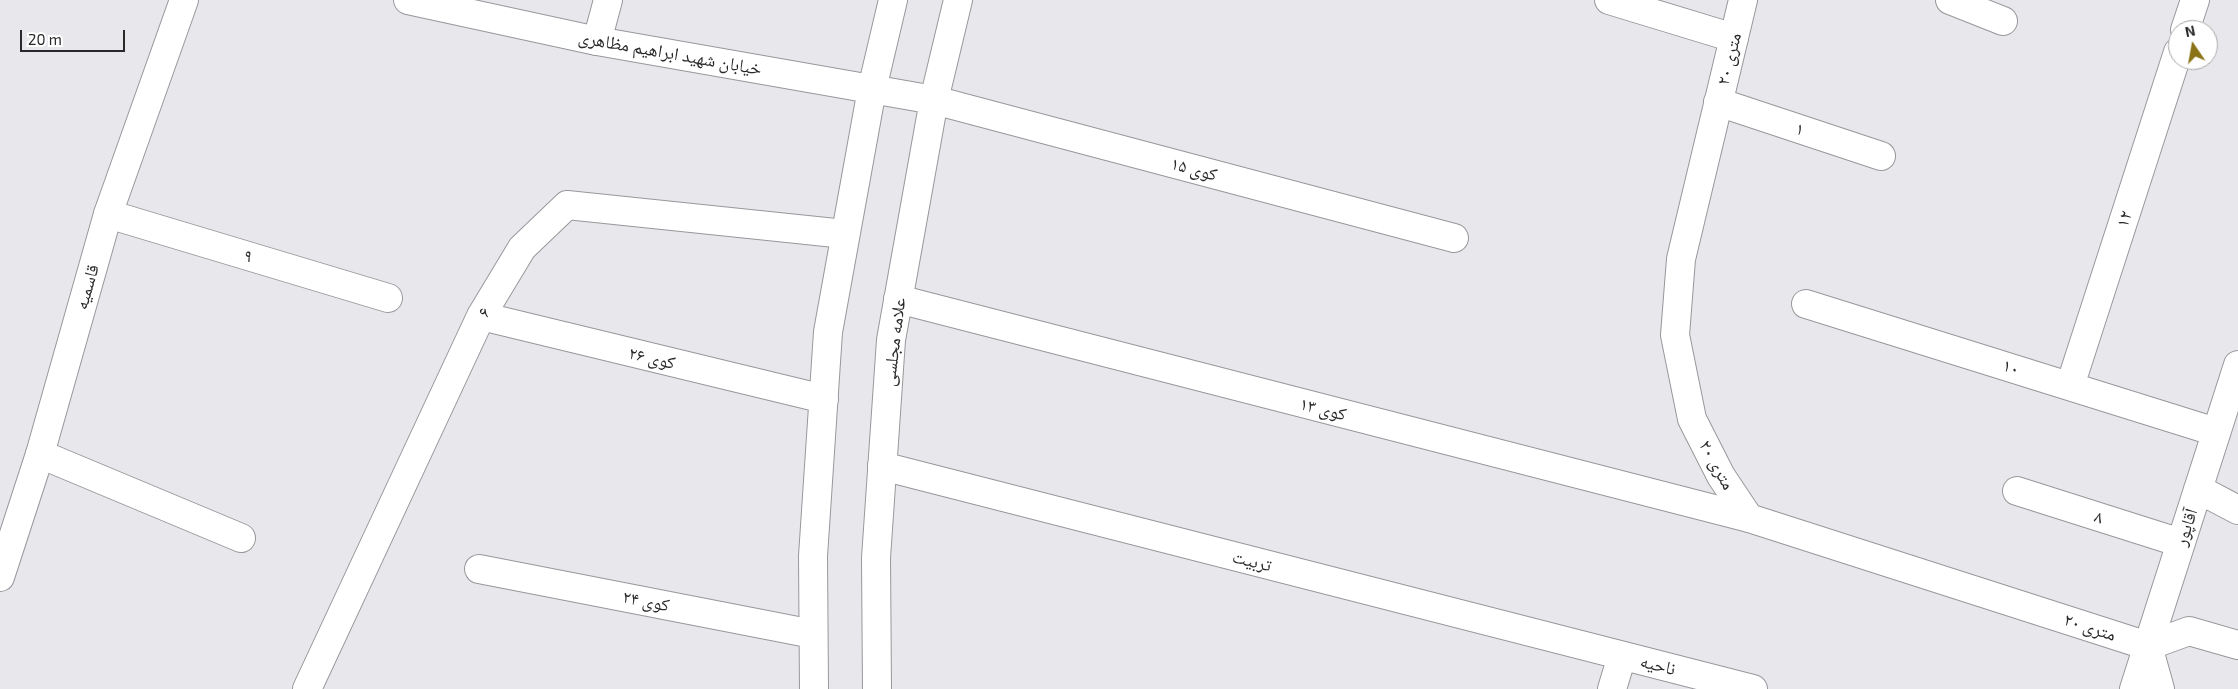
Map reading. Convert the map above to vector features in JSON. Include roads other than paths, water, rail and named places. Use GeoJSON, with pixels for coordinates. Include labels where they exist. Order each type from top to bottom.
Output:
{"type":"FeatureCollection","features":[{"type":"Feature","properties":{"kind":"street","name":"قاسمیه"},"geometry":{"type":"LineString","coordinates":[[0,577],[40,454],[108,214],[184,0]]}},
{"type":"Feature","properties":{"kind":"street"},"geometry":{"type":"LineString","coordinates":[[597,41],[608,0]]}},
{"type":"Feature","properties":{"kind":"street"},"geometry":{"type":"LineString","coordinates":[[814,689],[813,556],[828,332],[872,89],[893,0]]}},
{"type":"Feature","properties":{"kind":"street","name":"علامه مجلسی"},"geometry":{"type":"LineString","coordinates":[[877,689],[876,558],[891,340],[934,100],[958,0]]}},
{"type":"Feature","properties":{"kind":"street"},"geometry":{"type":"LineString","coordinates":[[1609,0],[1734,38]]}},
{"type":"Feature","properties":{"kind":"street","name":"۲۰ متری"},"geometry":{"type":"LineString","coordinates":[[1743,0],[1681,259],[1675,335],[1692,419],[1721,476],[1748,518],[2148,646]]}},
{"type":"Feature","properties":{"kind":"street"},"geometry":{"type":"LineString","coordinates":[[1950,0],[2003,21]]}},
{"type":"Feature","properties":{"kind":"street"},"geometry":{"type":"LineString","coordinates":[[2188,20],[2195,0]]}},
{"type":"Feature","properties":{"kind":"street","name":"خیابان شهید ابراهیم مظاهری"},"geometry":{"type":"LineString","coordinates":[[416,1],[597,41],[934,100]]}},
{"type":"Feature","properties":{"kind":"street","name":"۱۲"},"geometry":{"type":"LineString","coordinates":[[2070,386],[2172,70]]}},
{"type":"Feature","properties":{"kind":"street","name":"کوی ۱۵"},"geometry":{"type":"LineString","coordinates":[[934,100],[1454,238]]}},
{"type":"Feature","properties":{"kind":"street","name":"۱"},"geometry":{"type":"LineString","coordinates":[[1718,102],[1881,156]]}},
{"type":"Feature","properties":{"kind":"street","name":"۶"},"geometry":{"type":"LineString","coordinates":[[307,689],[481,316],[522,248],[566,205],[846,234]]}},
{"type":"Feature","properties":{"kind":"street","name":"۹"},"geometry":{"type":"LineString","coordinates":[[108,214],[388,298]]}},
{"type":"Feature","properties":{"kind":"street","name":"کوی ۱۳"},"geometry":{"type":"LineString","coordinates":[[898,299],[1748,518]]}},
{"type":"Feature","properties":{"kind":"street","name":"۱۰"},"geometry":{"type":"LineString","coordinates":[[1806,304],[2216,432]]}},
{"type":"Feature","properties":{"kind":"street","name":"کوی ۲۶"},"geometry":{"type":"LineString","coordinates":[[481,316],[824,399]]}},
{"type":"Feature","properties":{"kind":"street","name":"آقاپور"},"geometry":{"type":"LineString","coordinates":[[2134,689],[2238,365]]}},
{"type":"Feature","properties":{"kind":"street"},"geometry":{"type":"LineString","coordinates":[[40,454],[241,538]]}},
{"type":"Feature","properties":{"kind":"street","name":"تربیت"},"geometry":{"type":"LineString","coordinates":[[882,466],[1622,656]]}},
{"type":"Feature","properties":{"kind":"street"},"geometry":{"type":"LineString","coordinates":[[2198,489],[2238,510]]}},
{"type":"Feature","properties":{"kind":"street","name":"۸"},"geometry":{"type":"LineString","coordinates":[[2017,491],[2180,544]]}},
{"type":"Feature","properties":{"kind":"street","name":"کوی ۲۴"},"geometry":{"type":"LineString","coordinates":[[479,568],[813,634]]}},
{"type":"Feature","properties":{"kind":"street"},"geometry":{"type":"LineString","coordinates":[[2160,689],[2148,646],[2189,632],[2238,645]]}},
{"type":"Feature","properties":{"kind":"street"},"geometry":{"type":"LineString","coordinates":[[1612,689],[1622,656]]}},
{"type":"Feature","properties":{"kind":"street","name":"ناحیه"},"geometry":{"type":"LineString","coordinates":[[1622,656],[1753,689]]}}]}
